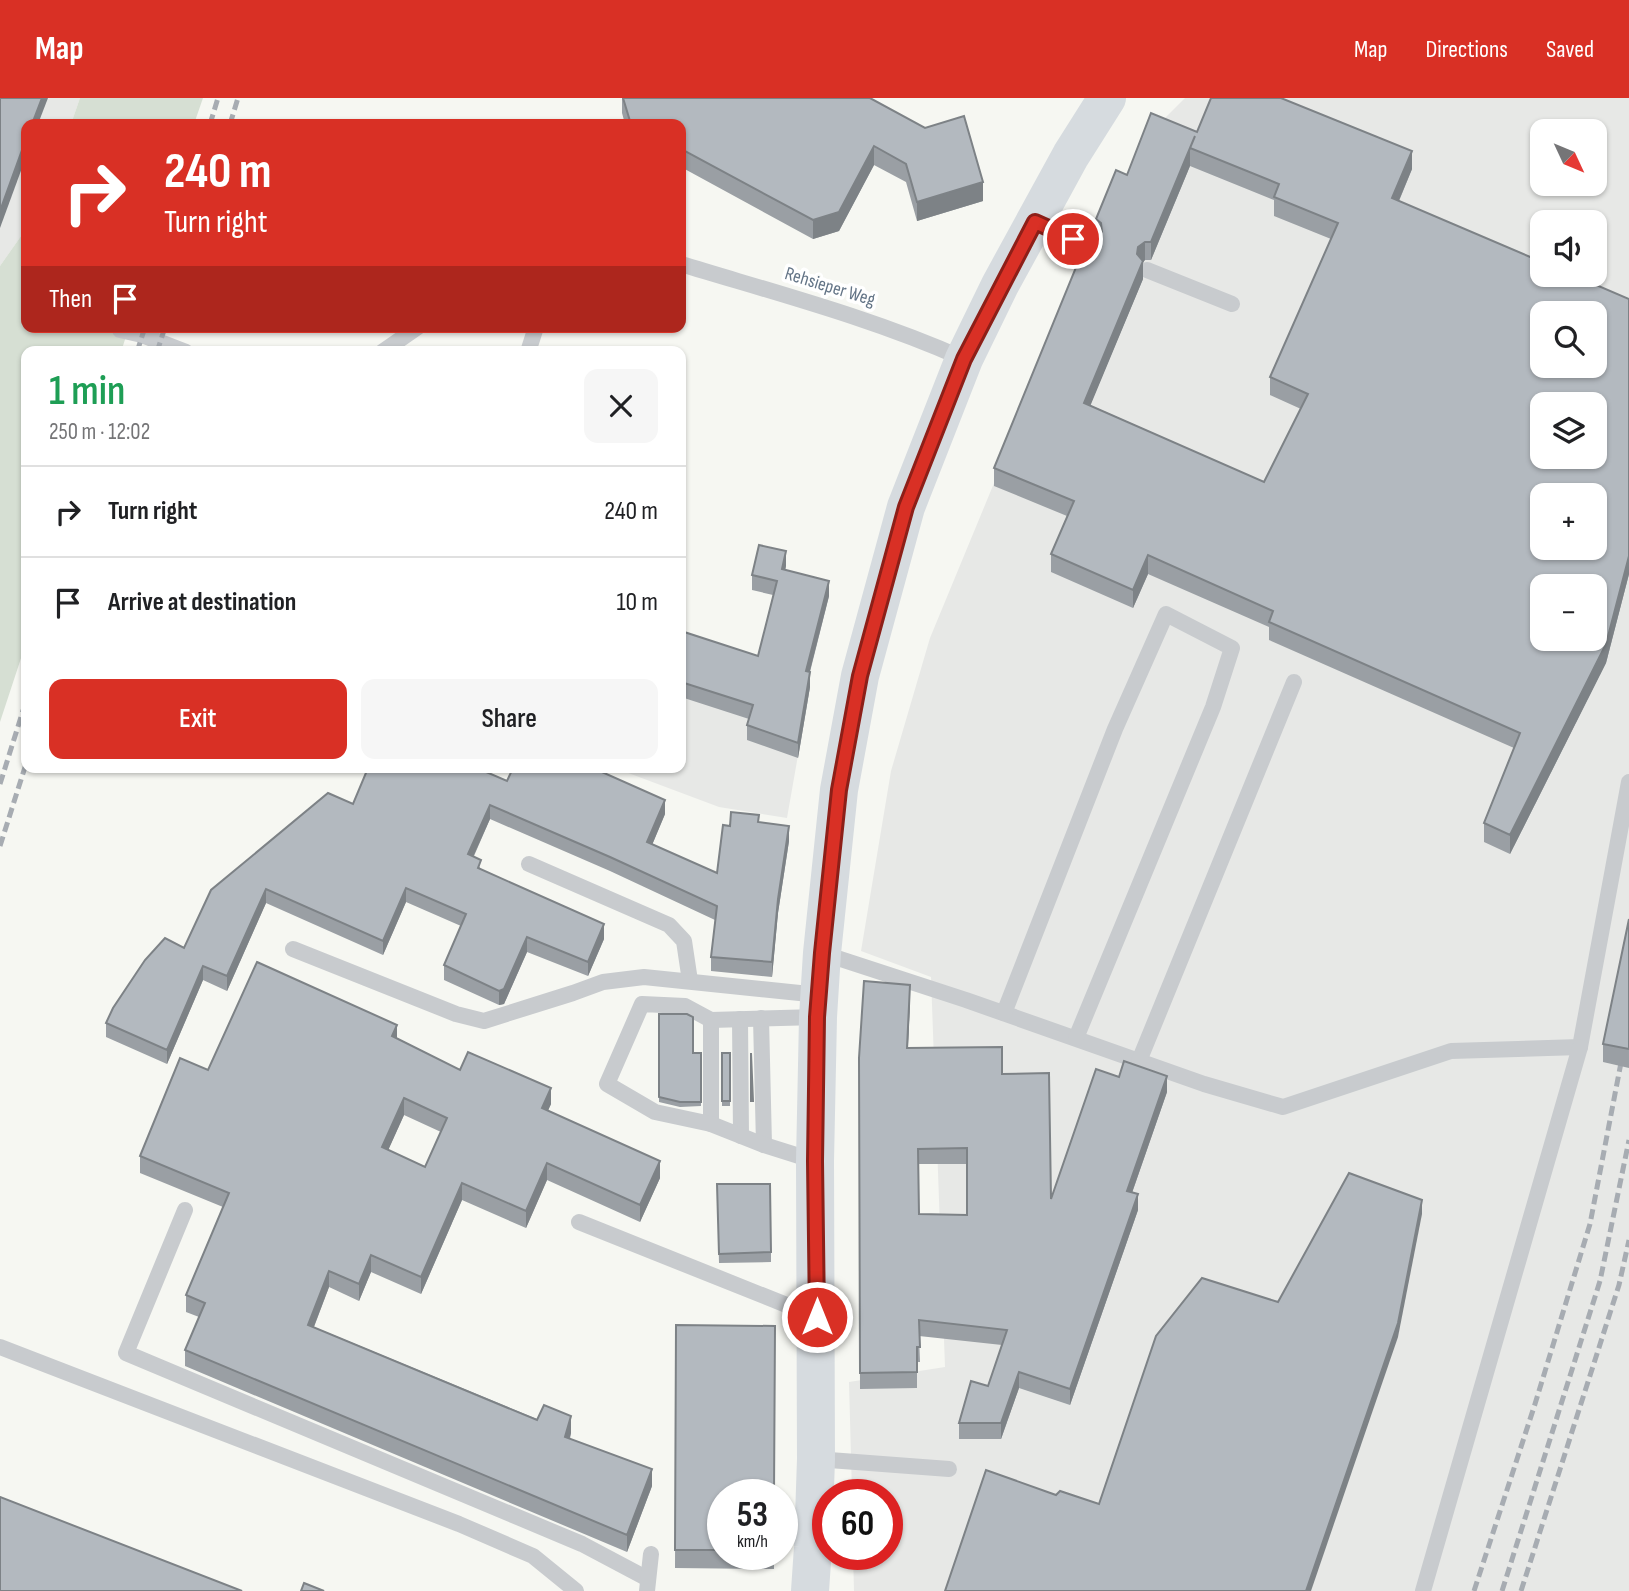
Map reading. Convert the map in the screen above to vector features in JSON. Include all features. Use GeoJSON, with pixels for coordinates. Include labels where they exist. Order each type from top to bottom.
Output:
{"type":"FeatureCollection","features":[{"type":"Feature","properties":{"kind":"main road"},"geometry":{"type":"LineString","coordinates":[[810,1591],[816,1459],[815,1161],[818,1006],[839,790],[860,676],[906,507],[964,359],[1071,155],[1109,100]]}},
{"type":"Feature","properties":{"kind":"lane"},"geometry":{"type":"LineString","coordinates":[[1035,222],[1092,247]]}},
{"type":"Feature","properties":{"kind":"lane","name":"Rehsieper Weg"},"geometry":{"type":"LineString","coordinates":[[686,266],[867,320],[925,341],[964,359]]}},
{"type":"Feature","properties":{"kind":"lane"},"geometry":{"type":"LineString","coordinates":[[1147,270],[1232,304]]}},
{"type":"Feature","properties":{"kind":"lane"},"geometry":{"type":"LineString","coordinates":[[133,333],[170,346]]}},
{"type":"Feature","properties":{"kind":"lane"},"geometry":{"type":"LineString","coordinates":[[391,346],[409,333]]}},
{"type":"Feature","properties":{"kind":"lane"},"geometry":{"type":"LineString","coordinates":[[1004,1013],[1115,729],[1166,614],[1232,648],[1213,707],[1076,1038]]}},
{"type":"Feature","properties":{"kind":"lane"},"geometry":{"type":"LineString","coordinates":[[1139,1061],[1294,682]]}},
{"type":"Feature","properties":{"kind":"lane"},"geometry":{"type":"LineString","coordinates":[[1423,1591],[1580,1047],[1629,782]]}},
{"type":"Feature","properties":{"kind":"lane"},"geometry":{"type":"LineString","coordinates":[[529,864],[669,925],[684,941],[690,981]]}},
{"type":"Feature","properties":{"kind":"lane"},"geometry":{"type":"LineString","coordinates":[[293,949],[456,1014],[484,1021],[603,982],[643,977],[690,981],[818,1006]]}},
{"type":"Feature","properties":{"kind":"lane"},"geometry":{"type":"LineString","coordinates":[[822,953],[1004,1013],[1204,1084],[1283,1107],[1451,1051],[1580,1047]]}},
{"type":"Feature","properties":{"kind":"lane"},"geometry":{"type":"LineString","coordinates":[[815,1161],[711,1124],[655,1112],[607,1084],[642,1004],[685,1006],[711,1020],[761,1018],[818,1006]]}},
{"type":"Feature","properties":{"kind":"lane"},"geometry":{"type":"LineString","coordinates":[[761,1018],[764,1145]]}},
{"type":"Feature","properties":{"kind":"lane"},"geometry":{"type":"LineString","coordinates":[[740,1019],[741,1136]]}},
{"type":"Feature","properties":{"kind":"lane"},"geometry":{"type":"LineString","coordinates":[[711,1020],[711,1124]]}},
{"type":"Feature","properties":{"kind":"lane"},"geometry":{"type":"LineString","coordinates":[[185,1210],[126,1353],[582,1544],[648,1585],[651,1554]]}},
{"type":"Feature","properties":{"kind":"lane"},"geometry":{"type":"LineString","coordinates":[[579,1222],[817,1317]]}},
{"type":"Feature","properties":{"kind":"lane"},"geometry":{"type":"LineString","coordinates":[[0,1347],[459,1524],[533,1556],[576,1591]]}},
{"type":"Feature","properties":{"kind":"lane"},"geometry":{"type":"LineString","coordinates":[[816,1459],[949,1469]]}},
{"type":"Feature","properties":{"kind":"shaded area"},"geometry":{"type":"Polygon","coordinates":[[[0,98],[80,98],[73,119],[21,119],[21,236],[0,266],[0,98]]]}},
{"type":"Feature","properties":{"kind":"shaded area"},"geometry":{"type":"Polygon","coordinates":[[[80,98],[203,98],[196,119],[73,119],[80,98]]]}},
{"type":"Feature","properties":{"kind":"shaded area"},"geometry":{"type":"Polygon","coordinates":[[[1185,98],[1629,98],[1629,1591],[854,1591],[853,1570],[903,1570],[903,1479],[852,1479],[849,1382],[945,1367],[931,977],[861,951],[891,771],[930,638],[1116,188],[1127,193],[1151,132],[1185,98]]]}},
{"type":"Feature","properties":{"kind":"shaded area"},"geometry":{"type":"Polygon","coordinates":[[[21,236],[21,333],[127,333],[123,346],[21,346],[21,658],[0,722],[0,266],[21,236]]]}},
{"type":"Feature","properties":{"kind":"shaded area"},"geometry":{"type":"Polygon","coordinates":[[[686,648],[810,687],[787,818],[719,807],[628,773],[686,773],[686,648]]]}},
{"type":"Feature","properties":{"kind":"building"},"geometry":{"type":"Polygon","coordinates":[[[0,98],[42,98],[34,119],[21,119],[21,153],[0,211],[0,98]]]}},
{"type":"Feature","properties":{"kind":"building"},"geometry":{"type":"Polygon","coordinates":[[[623,98],[870,98],[925,128],[964,116],[983,182],[917,202],[906,164],[874,146],[839,212],[813,220],[686,152],[686,119],[629,119],[623,98]]]}},
{"type":"Feature","properties":{"kind":"building"},"geometry":{"type":"Polygon","coordinates":[[[1211,98],[1281,98],[1412,151],[1392,198],[1530,257],[1530,287],[1601,287],[1629,299],[1629,556],[1607,640],[1607,574],[1530,574],[1530,651],[1602,651],[1510,835],[1484,823],[1520,733],[1269,622],[1273,611],[1148,555],[1133,590],[1051,554],[1074,501],[994,468],[1088,238],[1098,238],[1102,232],[1101,223],[1096,219],[1116,170],[1127,175],[1151,113],[1197,132],[1211,98]],[[1190,148],[1151,242],[1145,242],[1138,247],[1137,254],[1143,261],[1084,403],[1264,482],[1308,394],[1270,377],[1338,223],[1274,197],[1279,184],[1190,148]]]}},
{"type":"Feature","properties":{"kind":"building"},"geometry":{"type":"Polygon","coordinates":[[[759,545],[786,551],[782,569],[829,581],[806,671],[810,672],[798,743],[747,725],[753,705],[686,684],[686,633],[758,656],[777,581],[752,575],[759,545]]]}},
{"type":"Feature","properties":{"kind":"building"},"geometry":{"type":"Polygon","coordinates":[[[366,773],[489,773],[507,781],[511,773],[604,773],[665,800],[647,842],[717,873],[723,825],[730,826],[731,812],[759,815],[758,822],[789,826],[772,962],[711,957],[717,906],[490,805],[468,854],[481,860],[478,868],[604,924],[588,962],[527,937],[504,989],[499,991],[444,965],[466,914],[406,888],[383,941],[266,889],[227,976],[203,966],[167,1050],[106,1023],[145,960],[165,938],[184,948],[211,890],[328,793],[353,804],[366,773]]]}},
{"type":"Feature","properties":{"kind":"building"},"geometry":{"type":"Polygon","coordinates":[[[1629,919],[1629,1049],[1603,1044],[1629,919]]]}},
{"type":"Feature","properties":{"kind":"building"},"geometry":{"type":"Polygon","coordinates":[[[257,962],[397,1025],[392,1036],[460,1070],[468,1052],[551,1088],[542,1108],[660,1161],[640,1205],[547,1163],[526,1211],[462,1183],[421,1277],[371,1255],[359,1284],[329,1271],[308,1325],[537,1420],[544,1405],[571,1416],[565,1437],[652,1469],[627,1535],[185,1350],[205,1303],[186,1295],[229,1193],[140,1156],[180,1058],[208,1070],[257,962]],[[404,1098],[382,1147],[425,1167],[447,1118],[404,1098]]]}},
{"type":"Feature","properties":{"kind":"building"},"geometry":{"type":"Polygon","coordinates":[[[864,981],[910,985],[907,1048],[1002,1047],[1002,1074],[1049,1073],[1051,1199],[1096,1069],[1119,1077],[1124,1061],[1167,1076],[1127,1191],[1138,1194],[1070,1389],[1019,1372],[1001,1423],[959,1423],[971,1381],[988,1386],[1007,1330],[919,1320],[917,1372],[860,1373],[859,1058],[864,981]],[[967,1148],[918,1149],[919,1214],[967,1215],[967,1148]]]}},
{"type":"Feature","properties":{"kind":"building"},"geometry":{"type":"Polygon","coordinates":[[[659,1014],[687,1014],[693,1017],[693,1053],[701,1053],[701,1102],[680,1102],[659,1097],[659,1014]]]}},
{"type":"Feature","properties":{"kind":"building"},"geometry":{"type":"Polygon","coordinates":[[[722,1053],[730,1053],[730,1101],[722,1101],[722,1053]]]}},
{"type":"Feature","properties":{"kind":"building"},"geometry":{"type":"Polygon","coordinates":[[[751,1053],[753,1101],[751,1101],[751,1053]]]}},
{"type":"Feature","properties":{"kind":"building"},"geometry":{"type":"Polygon","coordinates":[[[1349,1173],[1422,1200],[1398,1323],[1306,1591],[945,1591],[986,1470],[1056,1495],[1060,1491],[1099,1504],[1156,1336],[1202,1278],[1278,1302],[1349,1173]]]}},
{"type":"Feature","properties":{"kind":"building"},"geometry":{"type":"Polygon","coordinates":[[[717,1184],[770,1184],[771,1252],[719,1254],[717,1184]]]}},
{"type":"Feature","properties":{"kind":"building"},"geometry":{"type":"Polygon","coordinates":[[[676,1325],[775,1326],[774,1479],[707,1479],[707,1550],[675,1550],[676,1325]]]}},
{"type":"Feature","properties":{"kind":"building"},"geometry":{"type":"Polygon","coordinates":[[[0,1497],[242,1591],[0,1591],[0,1497]]]}},
{"type":"Feature","properties":{"kind":"building"},"geometry":{"type":"Polygon","coordinates":[[[304,1583],[324,1591],[301,1591],[304,1583]]]}},
{"type":"Feature","properties":{"kind":"railway"},"geometry":{"type":"LineString","coordinates":[[212,119],[218,98]]}},
{"type":"Feature","properties":{"kind":"railway"},"geometry":{"type":"LineString","coordinates":[[232,119],[238,98]]}},
{"type":"Feature","properties":{"kind":"railway"},"geometry":{"type":"LineString","coordinates":[[139,346],[143,333]]}},
{"type":"Feature","properties":{"kind":"railway"},"geometry":{"type":"LineString","coordinates":[[159,346],[163,333]]}},
{"type":"Feature","properties":{"kind":"railway"},"geometry":{"type":"LineString","coordinates":[[0,784],[21,717]]}},
{"type":"Feature","properties":{"kind":"railway"},"geometry":{"type":"LineString","coordinates":[[0,846],[23,773]]}},
{"type":"Feature","properties":{"kind":"railway"},"geometry":{"type":"LineString","coordinates":[[1474,1591],[1590,1224],[1629,1021]]}},
{"type":"Feature","properties":{"kind":"railway"},"geometry":{"type":"LineString","coordinates":[[1502,1591],[1600,1281],[1629,1140]]}},
{"type":"Feature","properties":{"kind":"railway"},"geometry":{"type":"LineString","coordinates":[[1521,1591],[1619,1285],[1629,1240]]}},
{"type":"Feature","properties":{"kind":"route"},"geometry":{"type":"LineString","coordinates":[[817,1317],[817,1017],[839,790],[860,676],[906,507],[964,359],[1000,285],[1035,222],[1073,239]]}}]}
